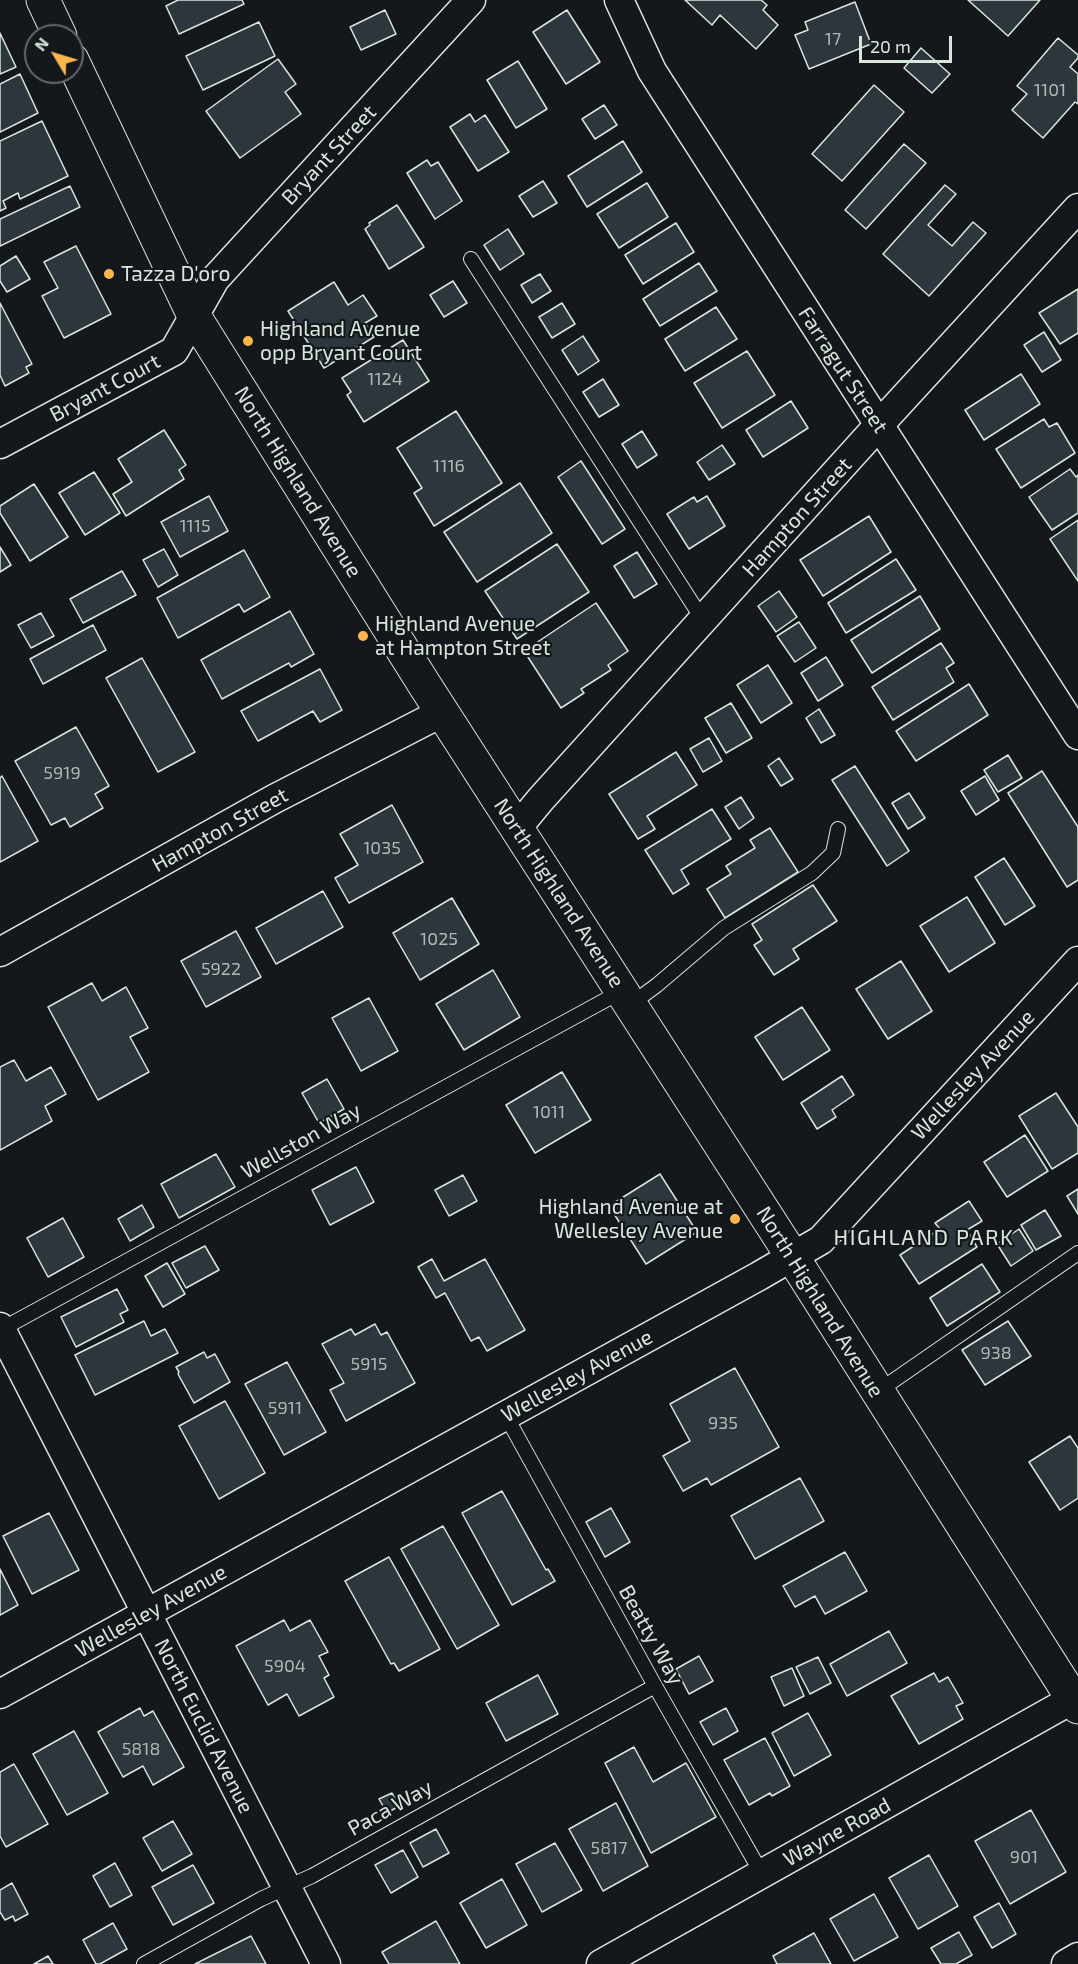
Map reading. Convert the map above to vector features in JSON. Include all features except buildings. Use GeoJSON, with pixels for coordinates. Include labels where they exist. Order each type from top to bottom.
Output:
{"type":"FeatureCollection","features":[{"type":"Feature","properties":{"kind":"main road"},"geometry":{"type":"LineString","coordinates":[[43,0],[54,24]]}},
{"type":"Feature","properties":{"kind":"main road","name":"North Highland Avenue"},"geometry":{"type":"LineString","coordinates":[[83,84],[194,316],[443,712],[1076,1703]]}},
{"type":"Feature","properties":{"kind":"street","name":"Bryant Street"},"geometry":{"type":"LineString","coordinates":[[194,316],[215,279],[471,0]]}},
{"type":"Feature","properties":{"kind":"street","name":"Farragut Street"},"geometry":{"type":"LineString","coordinates":[[619,0],[652,71],[1078,735]]}},
{"type":"Feature","properties":{"kind":"street","name":"Hampton Street"},"geometry":{"type":"LineString","coordinates":[[517,828],[878,426],[1078,208]]}},
{"type":"Feature","properties":{"kind":"street","name":"Bryant Court"},"geometry":{"type":"LineString","coordinates":[[0,444],[174,351],[194,316]]}},
{"type":"Feature","properties":{"kind":"street","name":"Hampton Street"},"geometry":{"type":"LineString","coordinates":[[0,952],[274,799],[443,712]]}},
{"type":"Feature","properties":{"kind":"street","name":"Wellesley Avenue"},"geometry":{"type":"LineString","coordinates":[[0,1694],[821,1240],[1078,961]]}},
{"type":"Feature","properties":{"kind":"street","name":"North Euclid Avenue"},"geometry":{"type":"LineString","coordinates":[[0,1328],[326,1964]]}},
{"type":"Feature","properties":{"kind":"street","name":"Wayne Road"},"geometry":{"type":"LineString","coordinates":[[601,1964],[1076,1703]]}},
{"type":"Feature","properties":{"kind":"street"},"geometry":{"type":"LineString","coordinates":[[1066,1964],[1078,1957]]}},
{"type":"Feature","properties":{"kind":"lane"},"geometry":{"type":"LineString","coordinates":[[471,259],[703,620]]}},
{"type":"Feature","properties":{"kind":"lane","name":"Wellston Way"},"geometry":{"type":"LineString","coordinates":[[0,1328],[626,998],[657,985],[724,928],[812,873],[833,853],[838,829]]}},
{"type":"Feature","properties":{"kind":"lane"},"geometry":{"type":"LineString","coordinates":[[877,1392],[1078,1253]]}},
{"type":"Feature","properties":{"kind":"lane","name":"Beatty Way"},"geometry":{"type":"LineString","coordinates":[[506,1416],[762,1874]]}},
{"type":"Feature","properties":{"kind":"lane","name":"Paca Way"},"geometry":{"type":"LineString","coordinates":[[144,1964],[261,1899],[322,1870],[655,1686]]}},
{"type":"Feature","properties":{"kind":"place","name":"Tazza D'oro"},"geometry":{"type":"Point","coordinates":[109,274]}},
{"type":"Feature","properties":{"kind":"place","name":"Highland Avenue opp Bryant Court"},"geometry":{"type":"Point","coordinates":[248,341]}},
{"type":"Feature","properties":{"kind":"place","name":"Highland Avenue at Hampton Street"},"geometry":{"type":"Point","coordinates":[363,636]}},
{"type":"Feature","properties":{"kind":"place","name":"Highland Avenue at Wellesley Avenue"},"geometry":{"type":"Point","coordinates":[735,1219]}},
{"type":"Feature","properties":{"kind":"district","name":"HIGHLAND PARK"},"geometry":{"type":"Point","coordinates":[924,1238]}}]}
